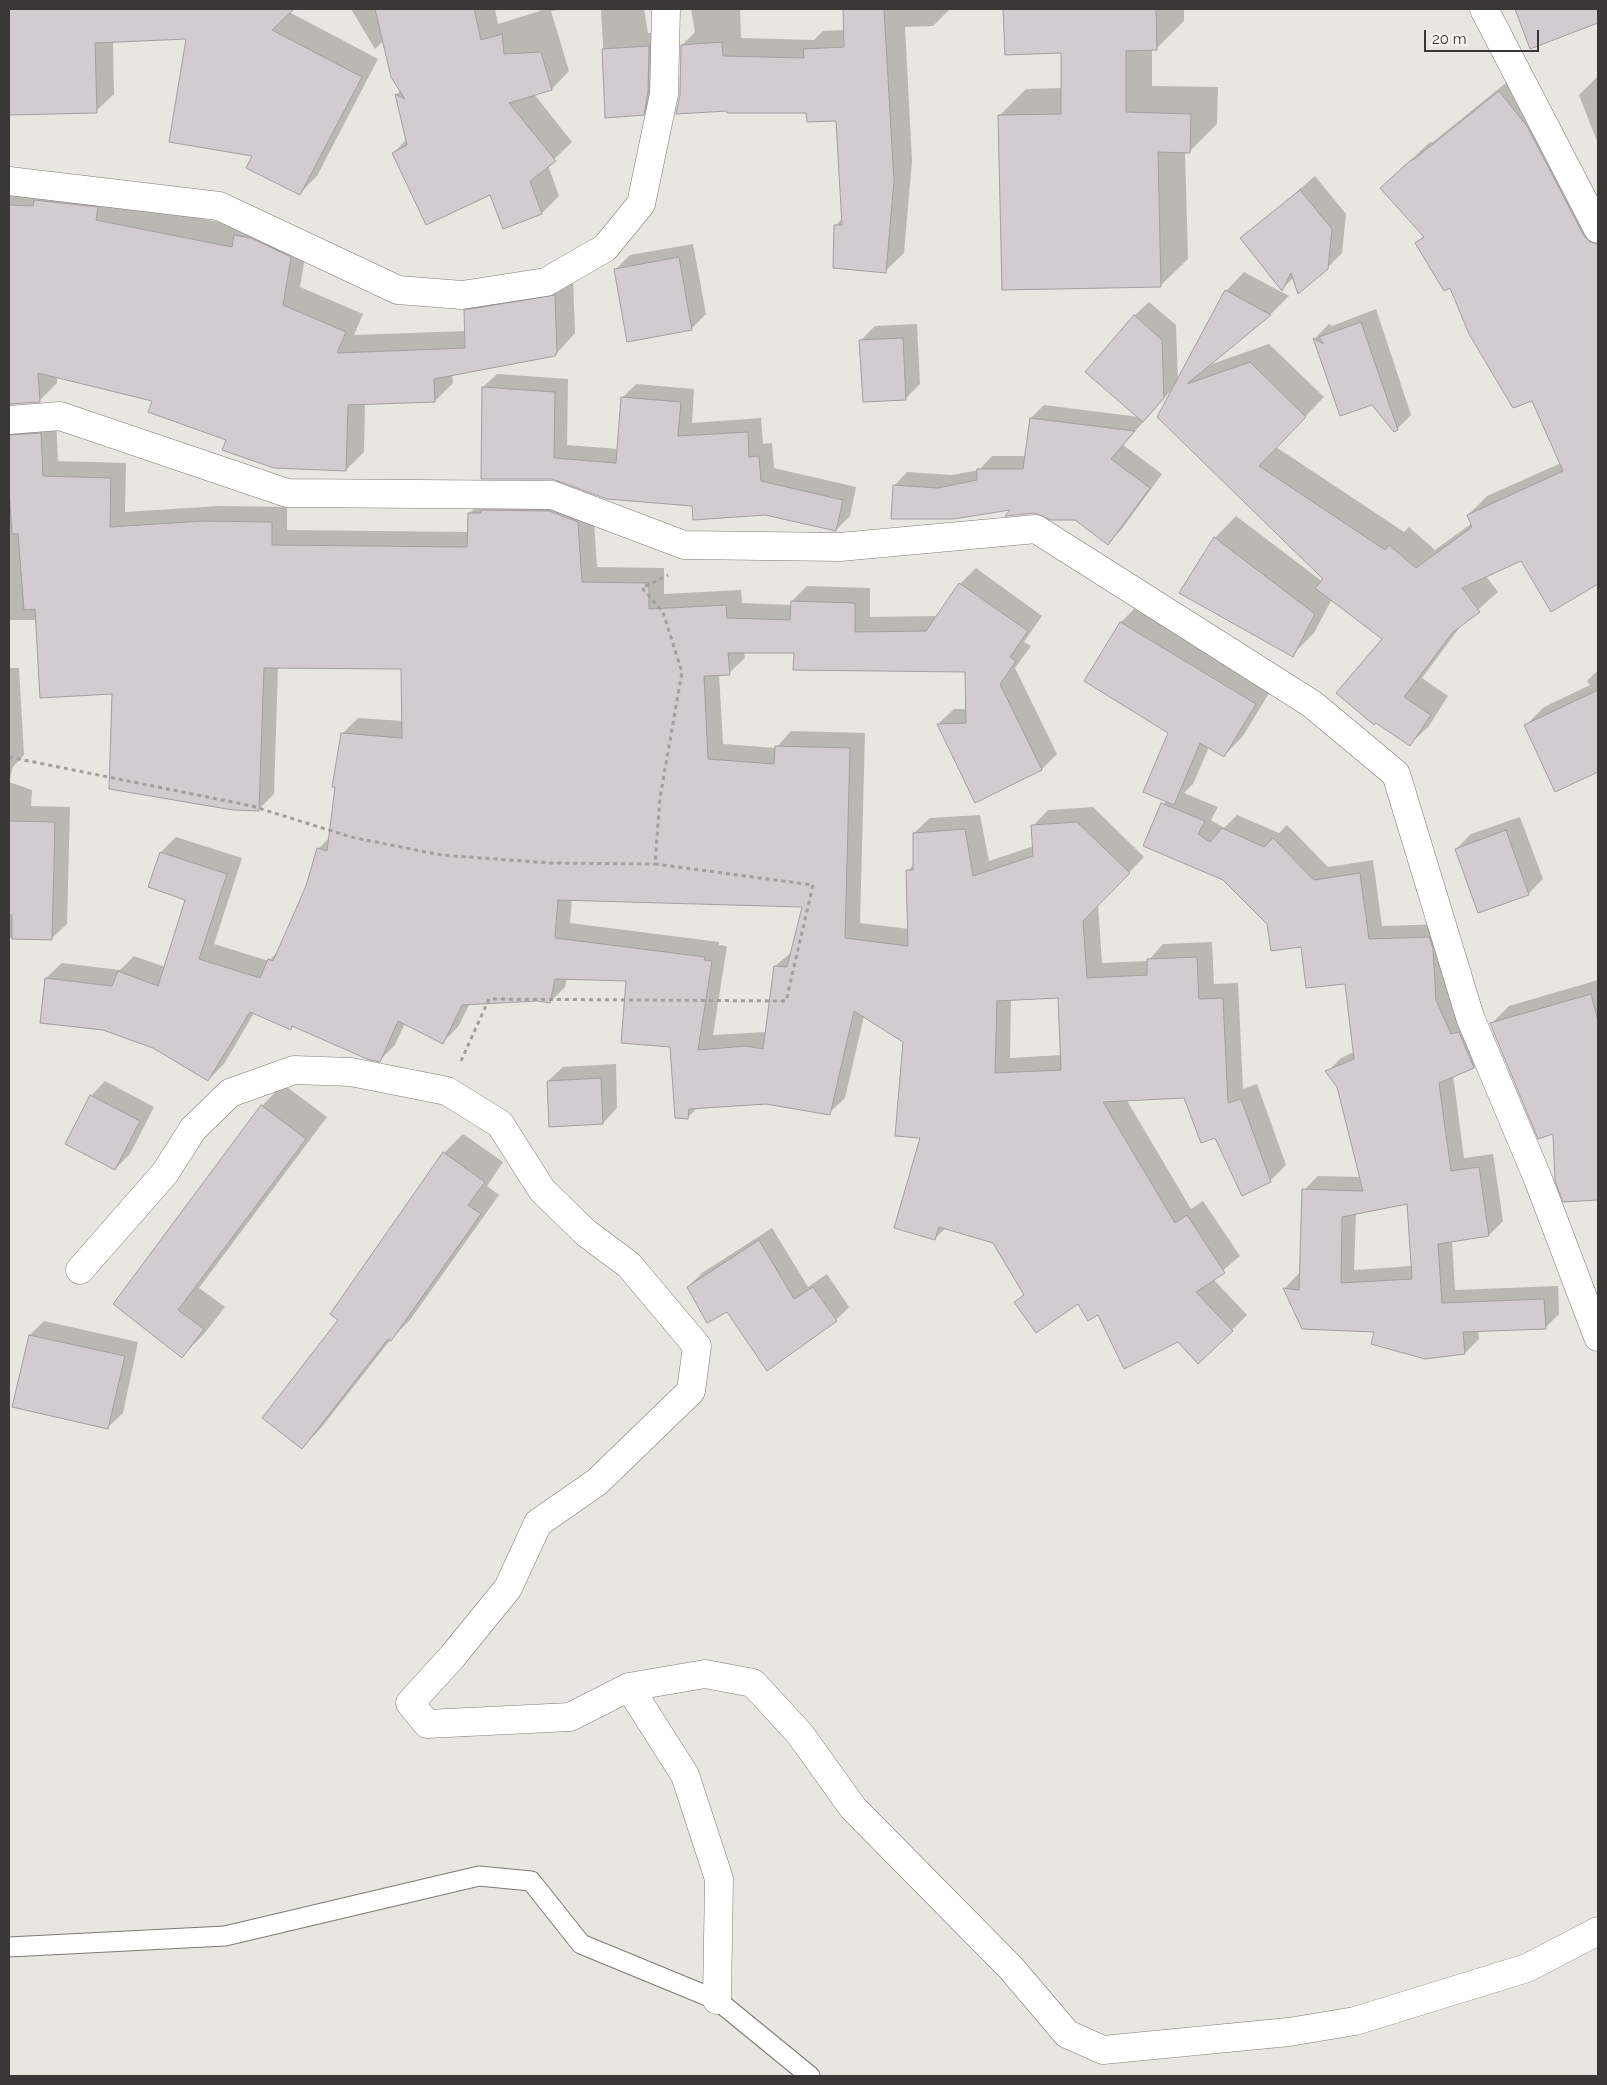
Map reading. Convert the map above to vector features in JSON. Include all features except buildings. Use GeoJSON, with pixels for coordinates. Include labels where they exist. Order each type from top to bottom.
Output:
{"type":"FeatureCollection","features":[{"type":"Feature","properties":{"kind":"street"},"geometry":{"type":"LineString","coordinates":[[9,181],[219,206],[398,290],[462,295],[546,282],[605,248],[641,204],[664,94],[666,9]]}},
{"type":"Feature","properties":{"kind":"street"},"geometry":{"type":"LineString","coordinates":[[1484,9],[1598,229]]}},
{"type":"Feature","properties":{"kind":"street"},"geometry":{"type":"LineString","coordinates":[[9,420],[60,416],[287,493],[552,495],[684,545],[840,546],[1036,529],[1312,704],[1396,774],[1470,1017],[1538,1178],[1598,1337]]}},
{"type":"Feature","properties":{"kind":"street"},"geometry":{"type":"LineString","coordinates":[[80,1270],[165,1173],[193,1129],[230,1093],[294,1070],[351,1072],[447,1091],[500,1124],[542,1190],[586,1233],[629,1265],[697,1346],[691,1391],[597,1482],[538,1523],[508,1588],[452,1657],[410,1703],[427,1724],[570,1717],[629,1687],[705,1674],[753,1683],[800,1734],[853,1808],[1011,1968],[1067,2034],[1103,2050],[1289,2032],[1355,2021],[1527,1968],[1598,1931]]}},
{"type":"Feature","properties":{"kind":"street"},"geometry":{"type":"LineString","coordinates":[[629,1687],[685,1775],[720,1879],[716,2000]]}},
{"type":"Feature","properties":{"kind":"lane"},"geometry":{"type":"LineString","coordinates":[[9,1947],[224,1936],[479,1876],[531,1881],[581,1944],[716,2000],[810,2076]]}},
{"type":"Feature","properties":{"kind":"path"},"geometry":{"type":"LineString","coordinates":[[655,864],[660,798],[682,672],[663,612],[642,588],[671,574],[684,545]]}},
{"type":"Feature","properties":{"kind":"path"},"geometry":{"type":"LineString","coordinates":[[9,757],[17,757],[252,806],[351,837],[441,855],[551,863],[655,864],[813,885],[786,1001],[490,999],[447,1091]]}}]}
